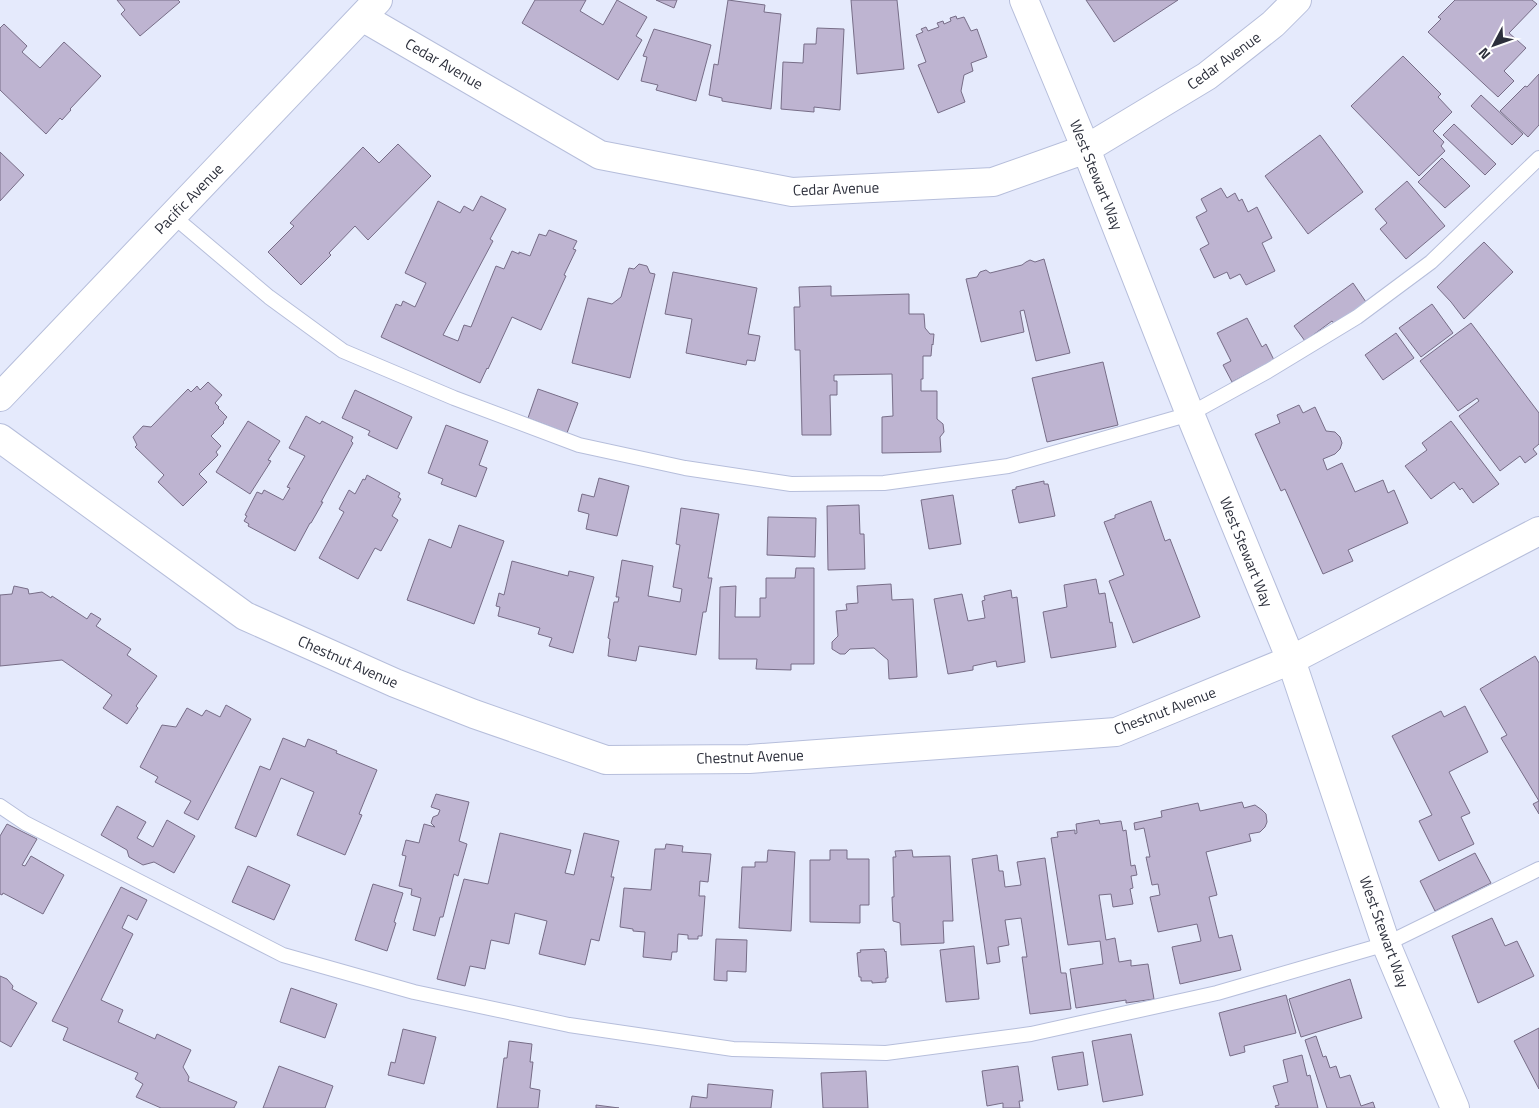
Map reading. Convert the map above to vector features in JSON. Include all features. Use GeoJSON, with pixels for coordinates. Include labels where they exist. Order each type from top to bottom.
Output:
{"type":"FeatureCollection","features":[{"type":"Feature","properties":{"kind":"street","name":"West Stewart Way"},"geometry":{"type":"LineString","coordinates":[[1024,0],[1086,149],[1190,414],[1291,660],[1386,944],[1455,1108]]}},
{"type":"Feature","properties":{"kind":"street","name":"Cedar Avenue"},"geometry":{"type":"LineString","coordinates":[[370,8],[600,156],[792,192],[993,182],[1086,149],[1207,76],[1274,24],[1297,0]]}},
{"type":"Feature","properties":{"kind":"street","name":"Pacific Avenue"},"geometry":{"type":"LineString","coordinates":[[0,397],[370,8]]}},
{"type":"Feature","properties":{"kind":"street","name":"Chestnut Avenue"},"geometry":{"type":"LineString","coordinates":[[0,438],[245,616],[395,683],[474,714],[606,760],[749,759],[1116,732],[1291,660],[1539,531]]}},
{"type":"Feature","properties":{"kind":"lane"},"geometry":{"type":"LineString","coordinates":[[173,216],[269,297],[343,351],[454,398],[579,445],[685,468],[792,484],[884,483],[1008,466],[1190,414],[1268,371],[1357,317],[1431,262],[1539,158]]}},
{"type":"Feature","properties":{"kind":"lane"},"geometry":{"type":"LineString","coordinates":[[0,806],[25,823],[283,955],[414,992],[569,1025],[733,1049],[886,1053],[1030,1034],[1217,993],[1386,944],[1539,869]]}},
{"type":"Feature","properties":{"kind":"building"},"geometry":{"type":"Polygon","coordinates":[[[117,0],[178,0],[180,2],[140,36],[121,14],[125,10],[117,0]]]}},
{"type":"Feature","properties":{"kind":"building"},"geometry":{"type":"Polygon","coordinates":[[[535,0],[586,0],[580,11],[603,25],[617,0],[647,17],[636,36],[642,40],[618,80],[522,23],[535,0]]]}},
{"type":"Feature","properties":{"kind":"building"},"geometry":{"type":"Polygon","coordinates":[[[656,0],[677,0],[674,8],[656,0]]]}},
{"type":"Feature","properties":{"kind":"building"},"geometry":{"type":"Polygon","coordinates":[[[728,0],[765,5],[764,12],[781,14],[771,109],[722,101],[722,98],[709,95],[714,64],[718,65],[728,0]]]}},
{"type":"Feature","properties":{"kind":"building"},"geometry":{"type":"Polygon","coordinates":[[[851,0],[897,0],[904,69],[857,74],[851,0]]]}},
{"type":"Feature","properties":{"kind":"building"},"geometry":{"type":"Polygon","coordinates":[[[1086,0],[1178,0],[1114,42],[1086,0]]]}},
{"type":"Feature","properties":{"kind":"building"},"geometry":{"type":"Polygon","coordinates":[[[1455,0],[1532,0],[1537,4],[1509,33],[1526,48],[1504,71],[1514,81],[1498,97],[1428,32],[1441,19],[1438,17],[1455,0]]]}},
{"type":"Feature","properties":{"kind":"building"},"geometry":{"type":"Polygon","coordinates":[[[956,16],[957,19],[964,17],[971,31],[977,29],[987,57],[971,63],[973,71],[964,75],[961,91],[965,102],[938,113],[918,65],[926,62],[916,35],[923,32],[921,29],[926,27],[928,31],[939,27],[937,23],[943,21],[944,24],[951,21],[950,18],[956,16]]]}},
{"type":"Feature","properties":{"kind":"building"},"geometry":{"type":"Polygon","coordinates":[[[4,24],[27,46],[22,52],[40,68],[64,42],[101,76],[62,120],[60,118],[46,134],[0,90],[0,28],[4,24]]]}},
{"type":"Feature","properties":{"kind":"building"},"geometry":{"type":"Polygon","coordinates":[[[817,28],[844,29],[840,110],[814,107],[814,112],[781,109],[783,62],[803,63],[804,44],[816,44],[817,28]]]}},
{"type":"Feature","properties":{"kind":"building"},"geometry":{"type":"Polygon","coordinates":[[[654,29],[711,45],[696,101],[656,90],[658,85],[641,81],[647,57],[643,56],[654,29]]]}},
{"type":"Feature","properties":{"kind":"building"},"geometry":{"type":"Polygon","coordinates":[[[1403,56],[1441,94],[1438,97],[1452,112],[1433,131],[1444,142],[1441,146],[1445,151],[1419,176],[1351,106],[1403,56]]]}},
{"type":"Feature","properties":{"kind":"building"},"geometry":{"type":"Polygon","coordinates":[[[1539,74],[1539,125],[1528,137],[1500,111],[1539,74]]]}},
{"type":"Feature","properties":{"kind":"building"},"geometry":{"type":"Polygon","coordinates":[[[1481,95],[1523,134],[1512,145],[1471,106],[1481,95]]]}},
{"type":"Feature","properties":{"kind":"building"},"geometry":{"type":"Polygon","coordinates":[[[1454,124],[1496,164],[1485,175],[1443,135],[1454,124]]]}},
{"type":"Feature","properties":{"kind":"building"},"geometry":{"type":"Polygon","coordinates":[[[1320,135],[1363,192],[1308,234],[1265,176],[1320,135]]]}},
{"type":"Feature","properties":{"kind":"building"},"geometry":{"type":"Polygon","coordinates":[[[398,144],[431,176],[368,240],[355,226],[329,253],[331,255],[301,285],[268,252],[294,226],[290,223],[363,147],[379,163],[398,144]]]}},
{"type":"Feature","properties":{"kind":"building"},"geometry":{"type":"Polygon","coordinates":[[[0,152],[24,175],[0,201],[0,152]]]}},
{"type":"Feature","properties":{"kind":"building"},"geometry":{"type":"Polygon","coordinates":[[[1442,158],[1470,186],[1445,208],[1418,182],[1442,158]]]}},
{"type":"Feature","properties":{"kind":"building"},"geometry":{"type":"Polygon","coordinates":[[[1407,181],[1445,226],[1406,259],[1380,229],[1387,223],[1375,209],[1407,181]]]}},
{"type":"Feature","properties":{"kind":"building"},"geometry":{"type":"Polygon","coordinates":[[[1221,188],[1227,198],[1235,193],[1239,201],[1242,199],[1248,212],[1257,207],[1272,238],[1262,243],[1275,271],[1246,285],[1240,274],[1230,279],[1227,272],[1214,278],[1200,249],[1209,244],[1196,217],[1207,211],[1201,199],[1221,188]]]}},
{"type":"Feature","properties":{"kind":"building"},"geometry":{"type":"Polygon","coordinates":[[[481,196],[506,209],[490,239],[493,241],[443,335],[458,341],[464,325],[471,327],[496,266],[504,269],[512,251],[530,256],[539,234],[546,236],[549,230],[577,241],[573,249],[576,250],[564,275],[566,276],[541,330],[512,317],[480,383],[381,337],[396,304],[401,306],[403,301],[415,307],[426,283],[405,273],[438,201],[460,213],[464,206],[473,211],[481,196]]]}},
{"type":"Feature","properties":{"kind":"building"},"geometry":{"type":"Polygon","coordinates":[[[1484,242],[1513,272],[1464,319],[1437,287],[1484,242]]]}},
{"type":"Feature","properties":{"kind":"building"},"geometry":{"type":"Polygon","coordinates":[[[1044,259],[1070,353],[1036,361],[1024,310],[1020,311],[1024,332],[981,342],[966,279],[977,277],[980,272],[986,270],[990,273],[1022,265],[1030,260],[1035,262],[1044,259]]]}},
{"type":"Feature","properties":{"kind":"building"},"geometry":{"type":"Polygon","coordinates":[[[639,264],[647,266],[650,273],[655,274],[630,378],[572,363],[588,298],[612,304],[621,297],[629,268],[634,269],[639,264]]]}},
{"type":"Feature","properties":{"kind":"building"},"geometry":{"type":"Polygon","coordinates":[[[673,272],[757,288],[748,334],[760,336],[755,361],[747,360],[746,365],[686,353],[692,319],[665,314],[673,272]]]}},
{"type":"Feature","properties":{"kind":"building"},"geometry":{"type":"Polygon","coordinates":[[[1353,283],[1366,302],[1335,325],[1332,321],[1305,341],[1294,326],[1353,283]]]}},
{"type":"Feature","properties":{"kind":"building"},"geometry":{"type":"Polygon","coordinates":[[[831,286],[831,296],[909,294],[909,314],[924,314],[925,328],[930,334],[934,334],[931,356],[923,356],[921,391],[937,391],[937,419],[943,424],[944,432],[940,437],[941,452],[882,453],[882,417],[893,416],[892,374],[834,375],[834,381],[837,381],[837,395],[830,395],[831,435],[802,435],[800,350],[795,350],[794,307],[800,307],[799,287],[831,286]]]}},
{"type":"Feature","properties":{"kind":"building"},"geometry":{"type":"Polygon","coordinates":[[[1432,304],[1453,333],[1421,357],[1399,328],[1432,304]]]}},
{"type":"Feature","properties":{"kind":"building"},"geometry":{"type":"Polygon","coordinates":[[[1247,318],[1262,347],[1266,344],[1274,360],[1232,382],[1223,365],[1231,361],[1217,333],[1247,318]]]}},
{"type":"Feature","properties":{"kind":"building"},"geometry":{"type":"Polygon","coordinates":[[[1471,323],[1539,413],[1539,444],[1533,449],[1537,454],[1525,463],[1520,456],[1500,471],[1459,416],[1479,401],[1477,398],[1458,411],[1420,361],[1471,323]]]}},
{"type":"Feature","properties":{"kind":"building"},"geometry":{"type":"Polygon","coordinates":[[[1396,333],[1414,358],[1383,380],[1365,355],[1396,333]]]}},
{"type":"Feature","properties":{"kind":"building"},"geometry":{"type":"Polygon","coordinates":[[[1103,362],[1118,425],[1047,442],[1032,378],[1103,362]]]}},
{"type":"Feature","properties":{"kind":"building"},"geometry":{"type":"Polygon","coordinates":[[[208,382],[222,395],[215,403],[227,417],[224,423],[211,436],[221,446],[216,452],[218,455],[199,474],[207,482],[183,506],[158,482],[164,475],[135,447],[137,445],[133,437],[143,426],[151,427],[188,389],[191,392],[197,386],[200,390],[208,382]]]}},
{"type":"Feature","properties":{"kind":"building"},"geometry":{"type":"Polygon","coordinates":[[[538,389],[578,403],[567,433],[528,418],[538,389]]]}},
{"type":"Feature","properties":{"kind":"building"},"geometry":{"type":"Polygon","coordinates":[[[355,390],[412,417],[397,449],[368,435],[370,431],[342,418],[355,390]]]}},
{"type":"Feature","properties":{"kind":"building"},"geometry":{"type":"Polygon","coordinates":[[[1299,405],[1303,413],[1315,407],[1326,431],[1335,432],[1340,437],[1342,443],[1340,449],[1335,454],[1323,459],[1327,470],[1342,463],[1355,492],[1383,480],[1388,493],[1394,490],[1408,523],[1348,550],[1353,561],[1323,574],[1285,489],[1281,491],[1255,434],[1280,423],[1277,415],[1299,405]]]}},
{"type":"Feature","properties":{"kind":"building"},"geometry":{"type":"Polygon","coordinates":[[[306,416],[320,424],[322,421],[353,437],[351,441],[353,443],[295,551],[248,526],[249,524],[244,521],[247,516],[245,515],[257,492],[262,494],[264,490],[283,500],[290,488],[287,487],[305,456],[289,448],[306,416]]]}},
{"type":"Feature","properties":{"kind":"building"},"geometry":{"type":"Polygon","coordinates":[[[248,421],[280,441],[268,460],[271,461],[250,494],[216,472],[248,421]]]}},
{"type":"Feature","properties":{"kind":"building"},"geometry":{"type":"Polygon","coordinates":[[[1451,421],[1499,484],[1473,503],[1462,488],[1460,490],[1454,482],[1431,499],[1405,466],[1427,450],[1422,443],[1451,421]]]}},
{"type":"Feature","properties":{"kind":"building"},"geometry":{"type":"Polygon","coordinates":[[[446,425],[488,441],[479,465],[487,468],[476,497],[441,484],[443,479],[428,473],[446,425]]]}},
{"type":"Feature","properties":{"kind":"building"},"geometry":{"type":"Polygon","coordinates":[[[367,475],[400,493],[398,497],[401,499],[392,516],[398,520],[381,551],[375,548],[358,579],[319,558],[344,512],[339,509],[349,490],[355,494],[367,475]]]}},
{"type":"Feature","properties":{"kind":"building"},"geometry":{"type":"Polygon","coordinates":[[[599,478],[629,486],[617,536],[586,529],[589,514],[578,511],[582,494],[594,497],[599,478]]]}},
{"type":"Feature","properties":{"kind":"building"},"geometry":{"type":"Polygon","coordinates":[[[1044,481],[1044,484],[1048,484],[1055,516],[1019,523],[1012,490],[1016,489],[1016,487],[1044,481]]]}},
{"type":"Feature","properties":{"kind":"building"},"geometry":{"type":"Polygon","coordinates":[[[953,495],[961,544],[929,549],[921,500],[953,495]]]}},
{"type":"Feature","properties":{"kind":"building"},"geometry":{"type":"Polygon","coordinates":[[[1151,501],[1165,541],[1170,539],[1200,617],[1133,643],[1109,581],[1124,575],[1104,522],[1115,518],[1115,515],[1151,501]]]}},
{"type":"Feature","properties":{"kind":"building"},"geometry":{"type":"Polygon","coordinates":[[[859,505],[860,534],[864,534],[865,569],[828,570],[827,506],[859,505]]]}},
{"type":"Feature","properties":{"kind":"building"},"geometry":{"type":"Polygon","coordinates":[[[681,508],[719,514],[708,578],[712,578],[706,612],[703,612],[696,655],[639,646],[636,661],[608,656],[610,639],[608,638],[614,602],[618,602],[619,597],[616,597],[622,560],[653,566],[648,596],[680,602],[682,589],[673,587],[680,545],[676,544],[681,508]]]}},
{"type":"Feature","properties":{"kind":"building"},"geometry":{"type":"Polygon","coordinates":[[[768,517],[816,518],[815,557],[767,555],[768,517]]]}},
{"type":"Feature","properties":{"kind":"building"},"geometry":{"type":"Polygon","coordinates":[[[459,525],[504,541],[474,624],[407,600],[429,539],[451,548],[459,525]]]}},
{"type":"Feature","properties":{"kind":"building"},"geometry":{"type":"Polygon","coordinates":[[[512,561],[568,576],[569,571],[594,577],[573,653],[549,646],[552,638],[538,634],[540,628],[498,616],[500,607],[496,606],[499,593],[504,595],[512,561]]]}},
{"type":"Feature","properties":{"kind":"building"},"geometry":{"type":"Polygon","coordinates":[[[796,568],[814,568],[814,664],[791,664],[791,670],[756,669],[757,659],[719,659],[720,587],[736,586],[735,617],[760,617],[760,598],[766,598],[766,578],[795,578],[796,568]]]}},
{"type":"Feature","properties":{"kind":"building"},"geometry":{"type":"Polygon","coordinates":[[[1096,579],[1099,594],[1105,593],[1116,647],[1051,658],[1043,612],[1067,607],[1064,585],[1096,579]]]}},
{"type":"Feature","properties":{"kind":"building"},"geometry":{"type":"Polygon","coordinates":[[[891,584],[892,600],[913,599],[917,677],[889,679],[888,660],[874,648],[850,649],[845,654],[840,654],[832,649],[832,642],[838,636],[836,611],[847,610],[846,604],[858,603],[857,586],[891,584]]]}},
{"type":"Feature","properties":{"kind":"building"},"geometry":{"type":"Polygon","coordinates":[[[14,586],[28,589],[29,594],[42,592],[51,598],[52,596],[87,619],[91,613],[101,619],[96,626],[131,649],[127,655],[157,676],[136,706],[138,708],[127,724],[103,708],[112,695],[62,660],[0,666],[0,595],[12,594],[14,586]]]}},
{"type":"Feature","properties":{"kind":"building"},"geometry":{"type":"Polygon","coordinates":[[[1011,590],[1012,598],[1017,597],[1025,662],[997,667],[996,661],[973,666],[973,670],[948,674],[934,599],[962,594],[968,621],[985,618],[982,601],[985,600],[984,596],[1011,590]]]}},
{"type":"Feature","properties":{"kind":"building"},"geometry":{"type":"Polygon","coordinates":[[[1535,656],[1539,663],[1539,801],[1501,738],[1507,735],[1480,689],[1535,656]]]}},
{"type":"Feature","properties":{"kind":"building"},"geometry":{"type":"Polygon","coordinates":[[[226,705],[251,719],[198,820],[184,813],[191,801],[155,782],[158,777],[140,767],[162,725],[176,727],[187,708],[202,716],[206,710],[220,717],[226,705]]]}},
{"type":"Feature","properties":{"kind":"building"},"geometry":{"type":"Polygon","coordinates":[[[1465,706],[1488,752],[1449,772],[1470,813],[1461,817],[1474,844],[1439,861],[1419,821],[1432,815],[1392,736],[1441,711],[1444,717],[1465,706]]]}},
{"type":"Feature","properties":{"kind":"building"},"geometry":{"type":"Polygon","coordinates":[[[283,738],[305,747],[308,739],[377,770],[359,814],[362,815],[345,855],[297,835],[314,792],[281,778],[256,837],[235,828],[260,766],[270,770],[283,738]]]}},
{"type":"Feature","properties":{"kind":"building"},"geometry":{"type":"Polygon","coordinates":[[[436,794],[469,802],[459,841],[467,844],[458,876],[454,874],[443,917],[440,917],[435,936],[413,930],[421,898],[411,895],[412,889],[399,886],[406,856],[402,855],[406,840],[419,843],[424,824],[435,827],[431,823],[433,817],[438,815],[440,810],[431,807],[436,794]]]}},
{"type":"Feature","properties":{"kind":"building"},"geometry":{"type":"Polygon","coordinates":[[[1539,801],[1539,814],[1533,804],[1539,801]]]}},
{"type":"Feature","properties":{"kind":"building"},"geometry":{"type":"Polygon","coordinates":[[[1242,802],[1244,808],[1255,805],[1266,814],[1267,822],[1265,827],[1260,832],[1249,834],[1251,841],[1206,852],[1217,895],[1209,897],[1219,938],[1232,935],[1241,970],[1180,984],[1172,947],[1201,941],[1197,924],[1158,932],[1150,897],[1160,895],[1158,884],[1152,885],[1146,857],[1150,857],[1144,828],[1135,830],[1134,823],[1162,817],[1161,811],[1198,803],[1200,811],[1242,802]]]}},
{"type":"Feature","properties":{"kind":"building"},"geometry":{"type":"Polygon","coordinates":[[[117,806],[146,822],[137,838],[153,847],[167,820],[195,836],[174,873],[154,862],[143,865],[129,857],[127,850],[101,835],[117,806]]]}},
{"type":"Feature","properties":{"kind":"building"},"geometry":{"type":"Polygon","coordinates":[[[1099,820],[1100,824],[1121,821],[1123,831],[1126,830],[1131,866],[1135,865],[1137,875],[1131,876],[1133,888],[1130,889],[1133,904],[1113,907],[1111,894],[1099,895],[1106,940],[1115,938],[1119,962],[1131,960],[1131,966],[1148,964],[1154,999],[1126,1003],[1126,1000],[1076,1008],[1070,969],[1103,964],[1100,941],[1068,945],[1051,838],[1058,837],[1057,832],[1075,830],[1075,834],[1077,833],[1076,824],[1099,820]]]}},
{"type":"Feature","properties":{"kind":"building"},"geometry":{"type":"Polygon","coordinates":[[[7,824],[37,839],[22,865],[25,866],[31,856],[64,875],[43,914],[3,893],[2,895],[0,894],[0,836],[7,824]]]}},
{"type":"Feature","properties":{"kind":"building"},"geometry":{"type":"Polygon","coordinates":[[[500,833],[571,850],[565,873],[574,875],[584,833],[619,841],[611,877],[614,877],[599,941],[591,939],[585,965],[539,954],[547,921],[515,913],[509,944],[491,940],[485,969],[470,966],[465,986],[437,979],[464,879],[488,884],[500,833]]]}},
{"type":"Feature","properties":{"kind":"building"},"geometry":{"type":"Polygon","coordinates":[[[666,844],[683,846],[682,852],[711,854],[708,882],[700,881],[699,896],[705,896],[702,936],[698,936],[698,939],[688,939],[688,935],[678,934],[677,952],[672,952],[671,960],[643,957],[645,932],[620,927],[624,888],[651,890],[655,849],[665,849],[666,844]]]}},
{"type":"Feature","properties":{"kind":"building"},"geometry":{"type":"Polygon","coordinates":[[[768,850],[795,852],[791,931],[739,928],[742,867],[755,867],[755,862],[767,862],[768,850]]]}},
{"type":"Feature","properties":{"kind":"building"},"geometry":{"type":"Polygon","coordinates":[[[830,850],[847,850],[847,859],[869,859],[869,905],[860,905],[860,923],[810,922],[810,860],[830,860],[830,850]]]}},
{"type":"Feature","properties":{"kind":"building"},"geometry":{"type":"Polygon","coordinates":[[[912,850],[913,857],[950,856],[953,921],[943,921],[944,943],[901,945],[900,923],[893,921],[893,857],[896,857],[895,851],[912,850]]]}},
{"type":"Feature","properties":{"kind":"building"},"geometry":{"type":"Polygon","coordinates":[[[1475,853],[1491,883],[1435,911],[1420,881],[1475,853]]]}},
{"type":"Feature","properties":{"kind":"building"},"geometry":{"type":"Polygon","coordinates":[[[997,855],[999,871],[1003,871],[1005,887],[1021,885],[1017,862],[1045,858],[1061,973],[1066,973],[1071,1009],[1030,1014],[1022,957],[1027,957],[1021,918],[1005,920],[1009,945],[998,947],[1000,962],[987,964],[972,859],[997,855]]]}},
{"type":"Feature","properties":{"kind":"building"},"geometry":{"type":"Polygon","coordinates":[[[248,866],[290,885],[274,920],[232,902],[248,866]]]}},
{"type":"Feature","properties":{"kind":"building"},"geometry":{"type":"Polygon","coordinates":[[[373,884],[403,893],[387,951],[355,940],[373,884]]]}},
{"type":"Feature","properties":{"kind":"building"},"geometry":{"type":"Polygon","coordinates":[[[121,887],[147,900],[137,920],[128,915],[122,928],[133,934],[101,1000],[123,1010],[118,1022],[155,1039],[157,1034],[191,1050],[183,1067],[189,1077],[188,1081],[237,1102],[234,1108],[161,1108],[136,1097],[143,1084],[135,1079],[138,1073],[63,1040],[68,1028],[52,1021],[121,887]]]}},
{"type":"Feature","properties":{"kind":"building"},"geometry":{"type":"Polygon","coordinates":[[[1492,918],[1505,946],[1517,941],[1534,976],[1478,1003],[1452,936],[1492,918]]]}},
{"type":"Feature","properties":{"kind":"building"},"geometry":{"type":"Polygon","coordinates":[[[716,939],[747,940],[746,972],[727,971],[727,981],[714,980],[716,939]]]}},
{"type":"Feature","properties":{"kind":"building"},"geometry":{"type":"Polygon","coordinates":[[[974,946],[979,999],[946,1002],[940,950],[974,946]]]}},
{"type":"Feature","properties":{"kind":"building"},"geometry":{"type":"Polygon","coordinates":[[[884,949],[886,951],[888,978],[886,978],[886,982],[872,983],[872,981],[861,981],[857,953],[861,952],[860,950],[884,949]]]}},
{"type":"Feature","properties":{"kind":"building"},"geometry":{"type":"Polygon","coordinates":[[[0,976],[7,979],[13,986],[12,989],[37,1003],[11,1047],[0,1041],[0,976]]]}},
{"type":"Feature","properties":{"kind":"building"},"geometry":{"type":"Polygon","coordinates":[[[1350,979],[1362,1018],[1301,1037],[1289,999],[1350,979]]]}},
{"type":"Feature","properties":{"kind":"building"},"geometry":{"type":"Polygon","coordinates":[[[291,988],[337,1004],[325,1038],[280,1022],[291,988]]]}},
{"type":"Feature","properties":{"kind":"building"},"geometry":{"type":"Polygon","coordinates":[[[1286,995],[1296,1033],[1244,1046],[1245,1052],[1230,1056],[1219,1013],[1286,995]]]}},
{"type":"Feature","properties":{"kind":"building"},"geometry":{"type":"Polygon","coordinates":[[[1539,1028],[1539,1089],[1514,1041],[1539,1028]]]}},
{"type":"Feature","properties":{"kind":"building"},"geometry":{"type":"Polygon","coordinates":[[[403,1029],[436,1037],[424,1084],[388,1075],[391,1062],[395,1063],[403,1029]]]}},
{"type":"Feature","properties":{"kind":"building"},"geometry":{"type":"Polygon","coordinates":[[[1131,1034],[1143,1095],[1103,1102],[1092,1041],[1131,1034]]]}},
{"type":"Feature","properties":{"kind":"building"},"geometry":{"type":"Polygon","coordinates":[[[1316,1036],[1323,1057],[1326,1056],[1330,1068],[1336,1066],[1340,1078],[1350,1075],[1361,1106],[1373,1102],[1375,1108],[1327,1108],[1305,1040],[1316,1036]]]}},
{"type":"Feature","properties":{"kind":"building"},"geometry":{"type":"Polygon","coordinates":[[[509,1041],[532,1044],[530,1062],[533,1062],[530,1088],[540,1090],[538,1108],[497,1108],[504,1058],[507,1058],[509,1041]]]}},
{"type":"Feature","properties":{"kind":"building"},"geometry":{"type":"Polygon","coordinates":[[[1083,1052],[1088,1085],[1058,1090],[1052,1057],[1083,1052]]]}},
{"type":"Feature","properties":{"kind":"building"},"geometry":{"type":"Polygon","coordinates":[[[1302,1055],[1307,1076],[1310,1075],[1318,1108],[1276,1108],[1275,1106],[1279,1105],[1273,1086],[1288,1082],[1283,1060],[1302,1055]]]}},
{"type":"Feature","properties":{"kind":"building"},"geometry":{"type":"Polygon","coordinates":[[[279,1066],[333,1086],[325,1108],[263,1108],[279,1066]]]}},
{"type":"Feature","properties":{"kind":"building"},"geometry":{"type":"Polygon","coordinates":[[[1018,1066],[1023,1101],[1019,1101],[1020,1108],[1003,1108],[1003,1103],[987,1106],[982,1071],[1018,1066]]]}},
{"type":"Feature","properties":{"kind":"building"},"geometry":{"type":"Polygon","coordinates":[[[866,1071],[868,1108],[823,1108],[821,1073],[866,1071]]]}},
{"type":"Feature","properties":{"kind":"building"},"geometry":{"type":"Polygon","coordinates":[[[708,1084],[773,1090],[771,1108],[690,1108],[692,1096],[707,1098],[708,1084]]]}},
{"type":"Feature","properties":{"kind":"building"},"geometry":{"type":"Polygon","coordinates":[[[596,1105],[619,1108],[596,1108],[596,1105]]]}}]}
